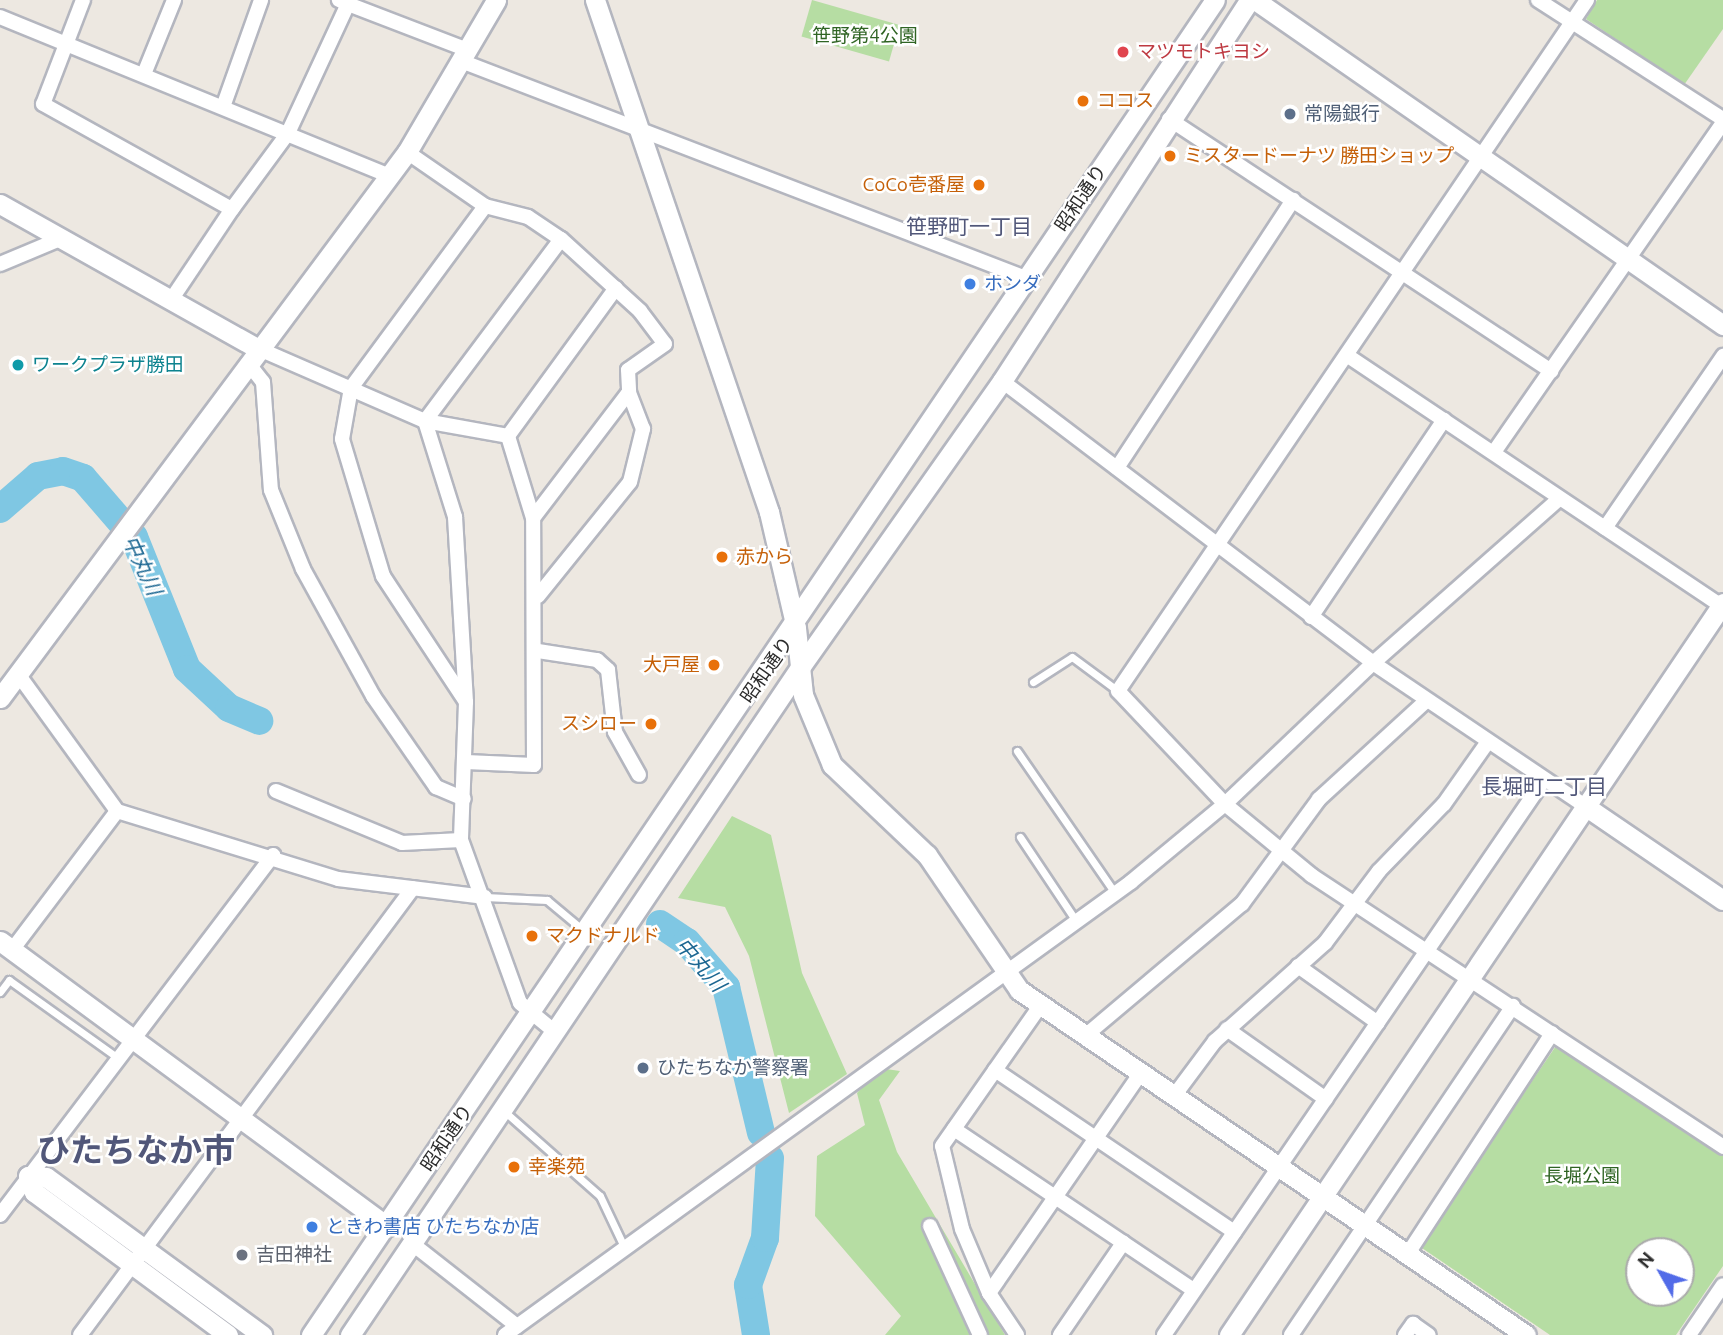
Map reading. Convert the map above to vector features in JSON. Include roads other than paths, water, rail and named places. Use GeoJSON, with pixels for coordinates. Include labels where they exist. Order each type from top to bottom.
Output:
{"type":"FeatureCollection","features":[{"type":"Feature","properties":{"kind":"street"},"geometry":{"type":"LineString","coordinates":[[83,0],[43,104],[232,209]]}},
{"type":"Feature","properties":{"kind":"street"},"geometry":{"type":"LineString","coordinates":[[144,74],[174,0]]}},
{"type":"Feature","properties":{"kind":"street"},"geometry":{"type":"LineString","coordinates":[[223,107],[261,0]]}},
{"type":"Feature","properties":{"kind":"street"},"geometry":{"type":"LineString","coordinates":[[0,698],[390,176],[407,152],[496,0]]}},
{"type":"Feature","properties":{"kind":"street"},"geometry":{"type":"LineString","coordinates":[[595,0],[762,489],[796,628],[803,695],[832,765],[926,855],[1003,974],[1040,1006],[1526,1335]]}},
{"type":"Feature","properties":{"kind":"street","name":"昭和通り"},"geometry":{"type":"LineString","coordinates":[[311,1335],[796,628],[1026,278],[1215,0]]}},
{"type":"Feature","properties":{"kind":"street","name":"昭和通り"},"geometry":{"type":"LineString","coordinates":[[350,1335],[414,1245],[801,666],[1002,381],[1169,119],[1249,0]]}},
{"type":"Feature","properties":{"kind":"street"},"geometry":{"type":"LineString","coordinates":[[1255,0],[1723,325]]}},
{"type":"Feature","properties":{"kind":"street"},"geometry":{"type":"LineString","coordinates":[[1494,452],[1723,120],[1538,0]]}},
{"type":"Feature","properties":{"kind":"street"},"geometry":{"type":"LineString","coordinates":[[1587,0],[1481,159],[1402,270],[1348,356],[1118,691],[1226,804],[1283,852],[1354,905],[1471,977],[1723,1147]]}},
{"type":"Feature","properties":{"kind":"street"},"geometry":{"type":"LineString","coordinates":[[171,300],[232,209],[288,133],[344,2],[638,130],[1026,278]]}},
{"type":"Feature","properties":{"kind":"street"},"geometry":{"type":"LineString","coordinates":[[0,17],[64,46],[144,74],[390,176]]}},
{"type":"Feature","properties":{"kind":"street"},"geometry":{"type":"LineString","coordinates":[[1169,119],[1402,270],[1551,371]]}},
{"type":"Feature","properties":{"kind":"street"},"geometry":{"type":"LineString","coordinates":[[407,152],[485,206],[528,217],[561,239],[616,288],[665,344],[628,370],[629,392],[643,429],[630,482],[538,596]]}},
{"type":"Feature","properties":{"kind":"street"},"geometry":{"type":"LineString","coordinates":[[1117,468],[1293,200]]}},
{"type":"Feature","properties":{"kind":"street"},"geometry":{"type":"LineString","coordinates":[[0,204],[171,300],[253,356],[351,388],[425,421],[508,436]]}},
{"type":"Feature","properties":{"kind":"street"},"geometry":{"type":"LineString","coordinates":[[467,702],[383,576],[342,439],[351,388],[485,206]]}},
{"type":"Feature","properties":{"kind":"street"},"geometry":{"type":"LineString","coordinates":[[0,264],[60,239]]}},
{"type":"Feature","properties":{"kind":"street"},"geometry":{"type":"LineString","coordinates":[[425,421],[561,239]]}},
{"type":"Feature","properties":{"kind":"street"},"geometry":{"type":"LineString","coordinates":[[508,436],[616,288]]}},
{"type":"Feature","properties":{"kind":"street"},"geometry":{"type":"LineString","coordinates":[[253,356],[263,382],[271,490],[303,569],[373,696],[436,787],[464,799]]}},
{"type":"Feature","properties":{"kind":"street"},"geometry":{"type":"LineString","coordinates":[[1229,1335],[1722,606],[1348,356]]}},
{"type":"Feature","properties":{"kind":"street"},"geometry":{"type":"LineString","coordinates":[[1605,528],[1723,356]]}},
{"type":"Feature","properties":{"kind":"street"},"geometry":{"type":"LineString","coordinates":[[1002,381],[1373,663],[1543,781],[1585,806],[1723,900]]}},
{"type":"Feature","properties":{"kind":"street"},"geometry":{"type":"LineString","coordinates":[[533,518],[629,392]]}},
{"type":"Feature","properties":{"kind":"street"},"geometry":{"type":"LineString","coordinates":[[1311,617],[1444,420]]}},
{"type":"Feature","properties":{"kind":"street"},"geometry":{"type":"LineString","coordinates":[[425,421],[455,517],[467,702],[461,840],[485,897],[520,1003],[531,1016],[555,1032]]}},
{"type":"Feature","properties":{"kind":"street"},"geometry":{"type":"LineString","coordinates":[[466,762],[534,765],[538,596],[533,518],[508,436]]}},
{"type":"Feature","properties":{"kind":"street"},"geometry":{"type":"LineString","coordinates":[[505,1335],[1115,893],[1226,804],[1373,663],[1559,499]]}},
{"type":"Feature","properties":{"kind":"street"},"geometry":{"type":"LineString","coordinates":[[538,651],[597,660],[608,670],[615,732],[639,775]]}},
{"type":"Feature","properties":{"kind":"street"},"geometry":{"type":"LineString","coordinates":[[18,674],[117,811],[274,855],[338,879],[485,897]]}},
{"type":"Feature","properties":{"kind":"street"},"geometry":{"type":"LineString","coordinates":[[1085,1036],[1242,904],[1283,852],[1319,799],[1426,701]]}},
{"type":"Feature","properties":{"kind":"street"},"geometry":{"type":"LineString","coordinates":[[1174,1096],[1227,1029],[1297,966],[1444,804],[1487,743]]}},
{"type":"Feature","properties":{"kind":"street"},"geometry":{"type":"LineString","coordinates":[[1164,1335],[1543,781]]}},
{"type":"Feature","properties":{"kind":"street"},"geometry":{"type":"LineString","coordinates":[[276,791],[402,843],[461,840]]}},
{"type":"Feature","properties":{"kind":"street"},"geometry":{"type":"LineString","coordinates":[[117,811],[6,946],[387,1226]]}},
{"type":"Feature","properties":{"kind":"street"},"geometry":{"type":"LineString","coordinates":[[0,1215],[274,855]]}},
{"type":"Feature","properties":{"kind":"street"},"geometry":{"type":"LineString","coordinates":[[80,1335],[239,1118],[413,888]]}},
{"type":"Feature","properties":{"kind":"street"},"geometry":{"type":"LineString","coordinates":[[1297,966],[1378,1023]]}},
{"type":"Feature","properties":{"kind":"street"},"geometry":{"type":"LineString","coordinates":[[1017,1335],[989,1293],[962,1229],[942,1146],[1040,1006]]}},
{"type":"Feature","properties":{"kind":"street"},"geometry":{"type":"LineString","coordinates":[[1291,1335],[1513,1006]]}},
{"type":"Feature","properties":{"kind":"street"},"geometry":{"type":"LineString","coordinates":[[1227,1029],[1326,1099]]}},
{"type":"Feature","properties":{"kind":"street"},"geometry":{"type":"LineString","coordinates":[[1407,1255],[1552,1033]]}},
{"type":"Feature","properties":{"kind":"street"},"geometry":{"type":"LineString","coordinates":[[995,1070],[1234,1232]]}},
{"type":"Feature","properties":{"kind":"street"},"geometry":{"type":"LineString","coordinates":[[989,1293],[1140,1074]]}},
{"type":"Feature","properties":{"kind":"street"},"geometry":{"type":"LineString","coordinates":[[954,1129],[1194,1290]]}},
{"type":"Feature","properties":{"kind":"street"},"geometry":{"type":"LineString","coordinates":[[28,1176],[34,1192],[262,1335]]}},
{"type":"Feature","properties":{"kind":"street"},"geometry":{"type":"LineString","coordinates":[[930,1226],[980,1335]]}},
{"type":"Feature","properties":{"kind":"street"},"geometry":{"type":"LineString","coordinates":[[1060,1335],[1123,1243]]}},
{"type":"Feature","properties":{"kind":"street"},"geometry":{"type":"LineString","coordinates":[[414,1245],[517,1326]]}},
{"type":"Feature","properties":{"kind":"street"},"geometry":{"type":"LineString","coordinates":[[136,1257],[228,1335]]}},
{"type":"Feature","properties":{"kind":"street"},"geometry":{"type":"LineString","coordinates":[[1689,1335],[1723,1285]]}},
{"type":"Feature","properties":{"kind":"street"},"geometry":{"type":"LineString","coordinates":[[1405,1335],[1413,1324],[1429,1335]]}},
{"type":"Feature","properties":{"kind":"lane"},"geometry":{"type":"LineString","coordinates":[[1033,682],[1072,657],[1118,691]]}},
{"type":"Feature","properties":{"kind":"lane"},"geometry":{"type":"LineString","coordinates":[[1017,751],[1115,893]]}},
{"type":"Feature","properties":{"kind":"lane"},"geometry":{"type":"LineString","coordinates":[[1020,837],[1076,921]]}},
{"type":"Feature","properties":{"kind":"lane"},"geometry":{"type":"LineString","coordinates":[[485,897],[547,900],[586,933]]}},
{"type":"Feature","properties":{"kind":"lane"},"geometry":{"type":"LineString","coordinates":[[0,992],[9,979],[118,1058]]}},
{"type":"Feature","properties":{"kind":"lane"},"geometry":{"type":"LineString","coordinates":[[504,1111],[600,1196],[625,1249]]}},
{"type":"Feature","properties":{"kind":"waterway","name":"中丸川"},"geometry":{"type":"LineString","coordinates":[[0,509],[38,476],[63,471],[83,478],[134,537],[187,669],[229,708],[259,721]]}},
{"type":"Feature","properties":{"kind":"waterway","name":"中丸川"},"geometry":{"type":"LineString","coordinates":[[660,924],[687,942],[726,987],[761,1133]]}},
{"type":"Feature","properties":{"kind":"waterway","name":"中丸川"},"geometry":{"type":"LineString","coordinates":[[756,1335],[748,1285],[765,1238],[770,1158]]}},
{"type":"Feature","properties":{"kind":"place","name":"マツモトキヨシ"},"geometry":{"type":"Point","coordinates":[1123,52]}},
{"type":"Feature","properties":{"kind":"place","name":"ココス"},"geometry":{"type":"Point","coordinates":[1083,101]}},
{"type":"Feature","properties":{"kind":"place","name":"常陽銀行"},"geometry":{"type":"Point","coordinates":[1290,114]}},
{"type":"Feature","properties":{"kind":"place","name":"ミスタードーナツ 勝田ショップ"},"geometry":{"type":"Point","coordinates":[1170,156]}},
{"type":"Feature","properties":{"kind":"place","name":"CoCo壱番屋"},"geometry":{"type":"Point","coordinates":[979,185]}},
{"type":"Feature","properties":{"kind":"place","name":"ホンダ"},"geometry":{"type":"Point","coordinates":[970,284]}},
{"type":"Feature","properties":{"kind":"place","name":"ワークプラザ勝田"},"geometry":{"type":"Point","coordinates":[18,365]}},
{"type":"Feature","properties":{"kind":"place","name":"赤から"},"geometry":{"type":"Point","coordinates":[722,557]}},
{"type":"Feature","properties":{"kind":"place","name":"大戸屋"},"geometry":{"type":"Point","coordinates":[714,665]}},
{"type":"Feature","properties":{"kind":"place","name":"スシロー"},"geometry":{"type":"Point","coordinates":[651,724]}},
{"type":"Feature","properties":{"kind":"place","name":"マクドナルド"},"geometry":{"type":"Point","coordinates":[532,936]}},
{"type":"Feature","properties":{"kind":"place","name":"ひたちなか警察署"},"geometry":{"type":"Point","coordinates":[643,1068]}},
{"type":"Feature","properties":{"kind":"place","name":"幸楽苑"},"geometry":{"type":"Point","coordinates":[514,1167]}},
{"type":"Feature","properties":{"kind":"place","name":"ときわ書店 ひたちなか店"},"geometry":{"type":"Point","coordinates":[312,1227]}},
{"type":"Feature","properties":{"kind":"place","name":"吉田神社"},"geometry":{"type":"Point","coordinates":[242,1255]}},
{"type":"Feature","properties":{"kind":"district","name":"笹野町一丁目"},"geometry":{"type":"Point","coordinates":[969,226]}},
{"type":"Feature","properties":{"kind":"district","name":"長堀町二丁目"},"geometry":{"type":"Point","coordinates":[1544,786]}},
{"type":"Feature","properties":{"kind":"district","name":"ひたちなか市"},"geometry":{"type":"Point","coordinates":[136,1150]}},
{"type":"Feature","properties":{"kind":"park label","name":"笹野第4公園"},"geometry":{"type":"Point","coordinates":[865,36]}},
{"type":"Feature","properties":{"kind":"park label","name":"長堀公園"},"geometry":{"type":"Point","coordinates":[1582,1176]}}]}
